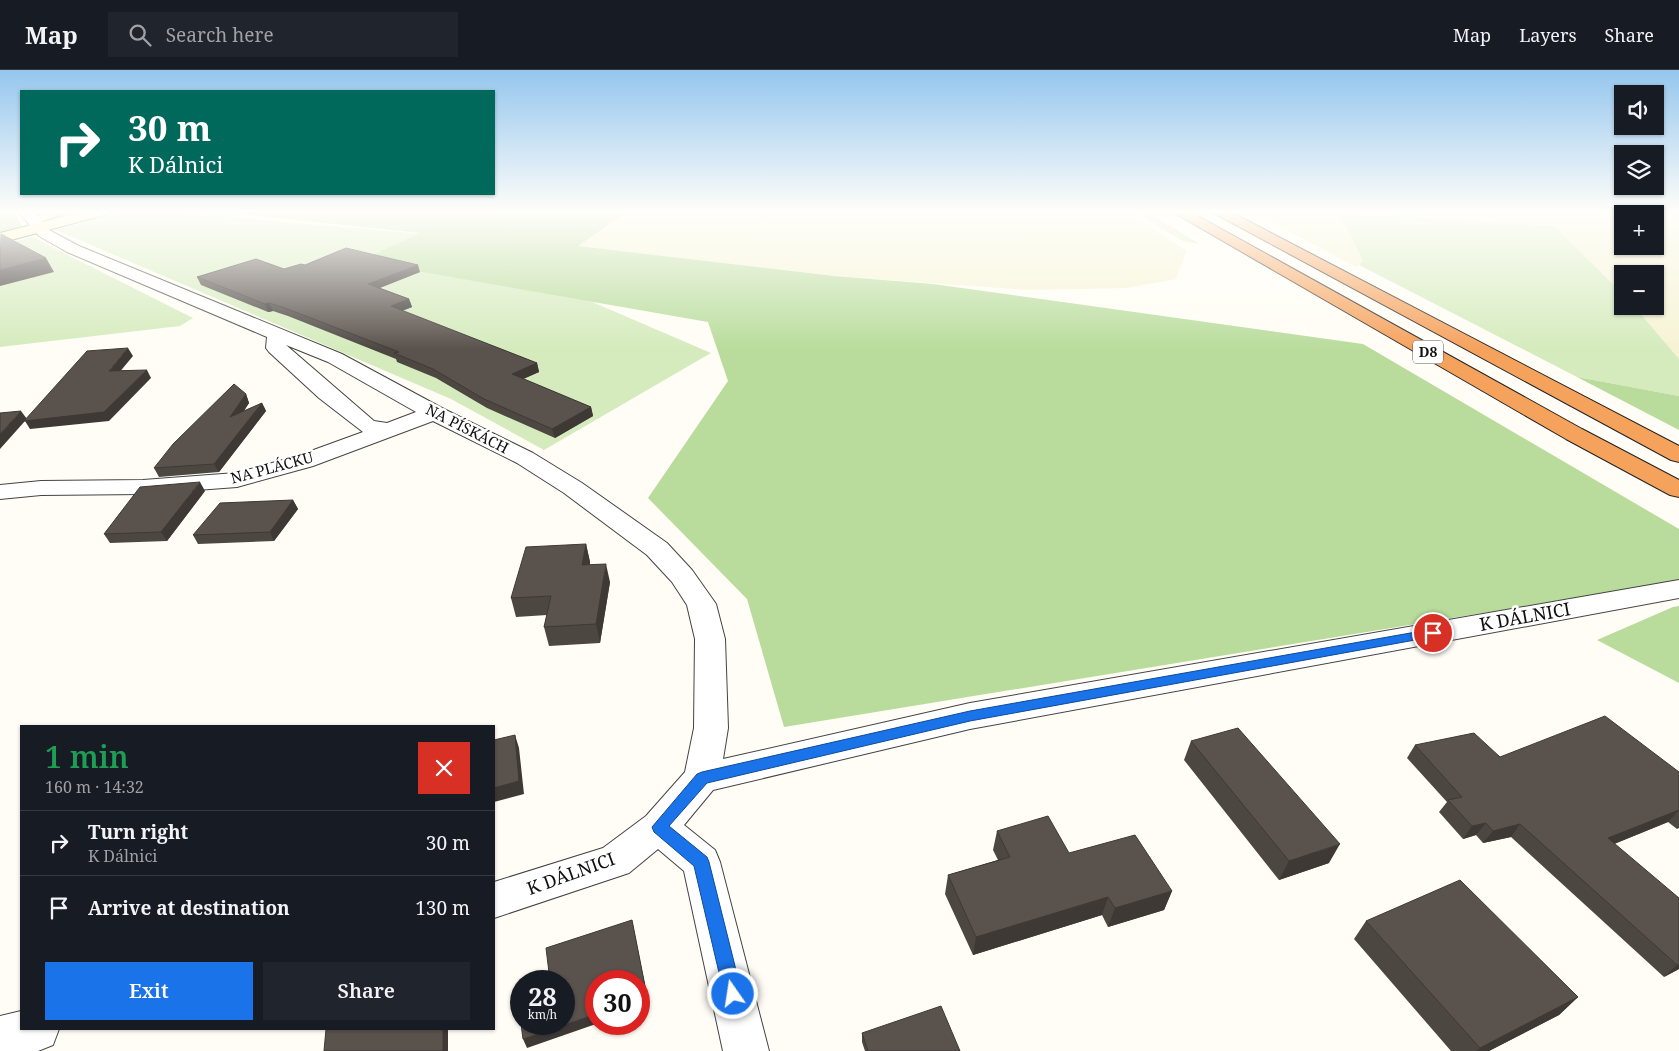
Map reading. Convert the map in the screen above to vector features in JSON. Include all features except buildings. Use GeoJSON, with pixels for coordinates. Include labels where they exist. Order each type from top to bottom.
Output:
{"type":"FeatureCollection","features":[{"type":"Feature","properties":{"kind":"highway","name":"D8"},"geometry":{"type":"LineString","coordinates":[[1259,257],[1566,429],[1679,490]]}},
{"type":"Feature","properties":{"kind":"highway","name":"D8"},"geometry":{"type":"LineString","coordinates":[[1304,257],[1679,455]]}},
{"type":"Feature","properties":{"kind":"street","name":"NA PÍSKÁCH"},"geometry":{"type":"LineString","coordinates":[[91,257],[335,358],[434,413],[525,458],[573,488],[657,549],[682,576],[702,604],[710,639],[711,728],[702,778]]}},
{"type":"Feature","properties":{"kind":"street"},"geometry":{"type":"LineString","coordinates":[[277,335],[276,348],[327,394],[367,426],[389,430]]}},
{"type":"Feature","properties":{"kind":"street","name":"NA PLÁCKU"},"geometry":{"type":"LineString","coordinates":[[0,492],[41,488],[143,487],[237,480],[305,461],[434,413]]}},
{"type":"Feature","properties":{"kind":"street","name":"K DÁLNICI"},"geometry":{"type":"LineString","coordinates":[[495,900],[615,861],[659,827],[702,778],[970,716],[1679,589]]}},
{"type":"Feature","properties":{"kind":"street"},"geometry":{"type":"LineString","coordinates":[[659,827],[701,862],[746,1051]]}},
{"type":"Feature","properties":{"kind":"shaded area"},"geometry":{"type":"Polygon","coordinates":[[[669,257],[1185,257],[1176,279],[1127,288],[1030,290],[834,276],[669,257]]]}},
{"type":"Feature","properties":{"kind":"shaded area"},"geometry":{"type":"Polygon","coordinates":[[[1337,257],[1360,257],[1363,262],[1356,267],[1337,257]]]}},
{"type":"Feature","properties":{"kind":"shaded area"},"geometry":{"type":"Polygon","coordinates":[[[1585,257],[1679,257],[1679,359],[1642,315],[1664,315],[1664,265],[1614,265],[1614,285],[1585,257]]]}},
{"type":"Feature","properties":{"kind":"green space"},"geometry":{"type":"Polygon","coordinates":[[[0,257],[71,257],[193,318],[180,326],[0,347],[0,257]]]}},
{"type":"Feature","properties":{"kind":"green space"},"geometry":{"type":"Polygon","coordinates":[[[119,257],[346,257],[583,298],[711,353],[544,450],[451,399],[119,257]]]}},
{"type":"Feature","properties":{"kind":"green space"},"geometry":{"type":"Polygon","coordinates":[[[369,257],[670,257],[834,276],[933,284],[1363,344],[1679,529],[1679,581],[784,727],[747,599],[648,498],[728,381],[708,322],[360,261],[369,257]]]}},
{"type":"Feature","properties":{"kind":"green space"},"geometry":{"type":"Polygon","coordinates":[[[1361,257],[1585,257],[1614,285],[1614,315],[1642,315],[1679,359],[1679,396],[1577,377],[1359,264],[1363,261],[1361,257]]]}},
{"type":"Feature","properties":{"kind":"green space"},"geometry":{"type":"Polygon","coordinates":[[[1577,377],[1679,396],[1679,430],[1577,377]]]}},
{"type":"Feature","properties":{"kind":"green space"},"geometry":{"type":"Polygon","coordinates":[[[1679,606],[1679,683],[1597,640],[1673,607],[1679,606]]]}},
{"type":"Feature","properties":{"kind":"route"},"geometry":{"type":"LineString","coordinates":[[733,994],[701,862],[659,827],[702,778],[970,716],[1433,633]]}}]}
